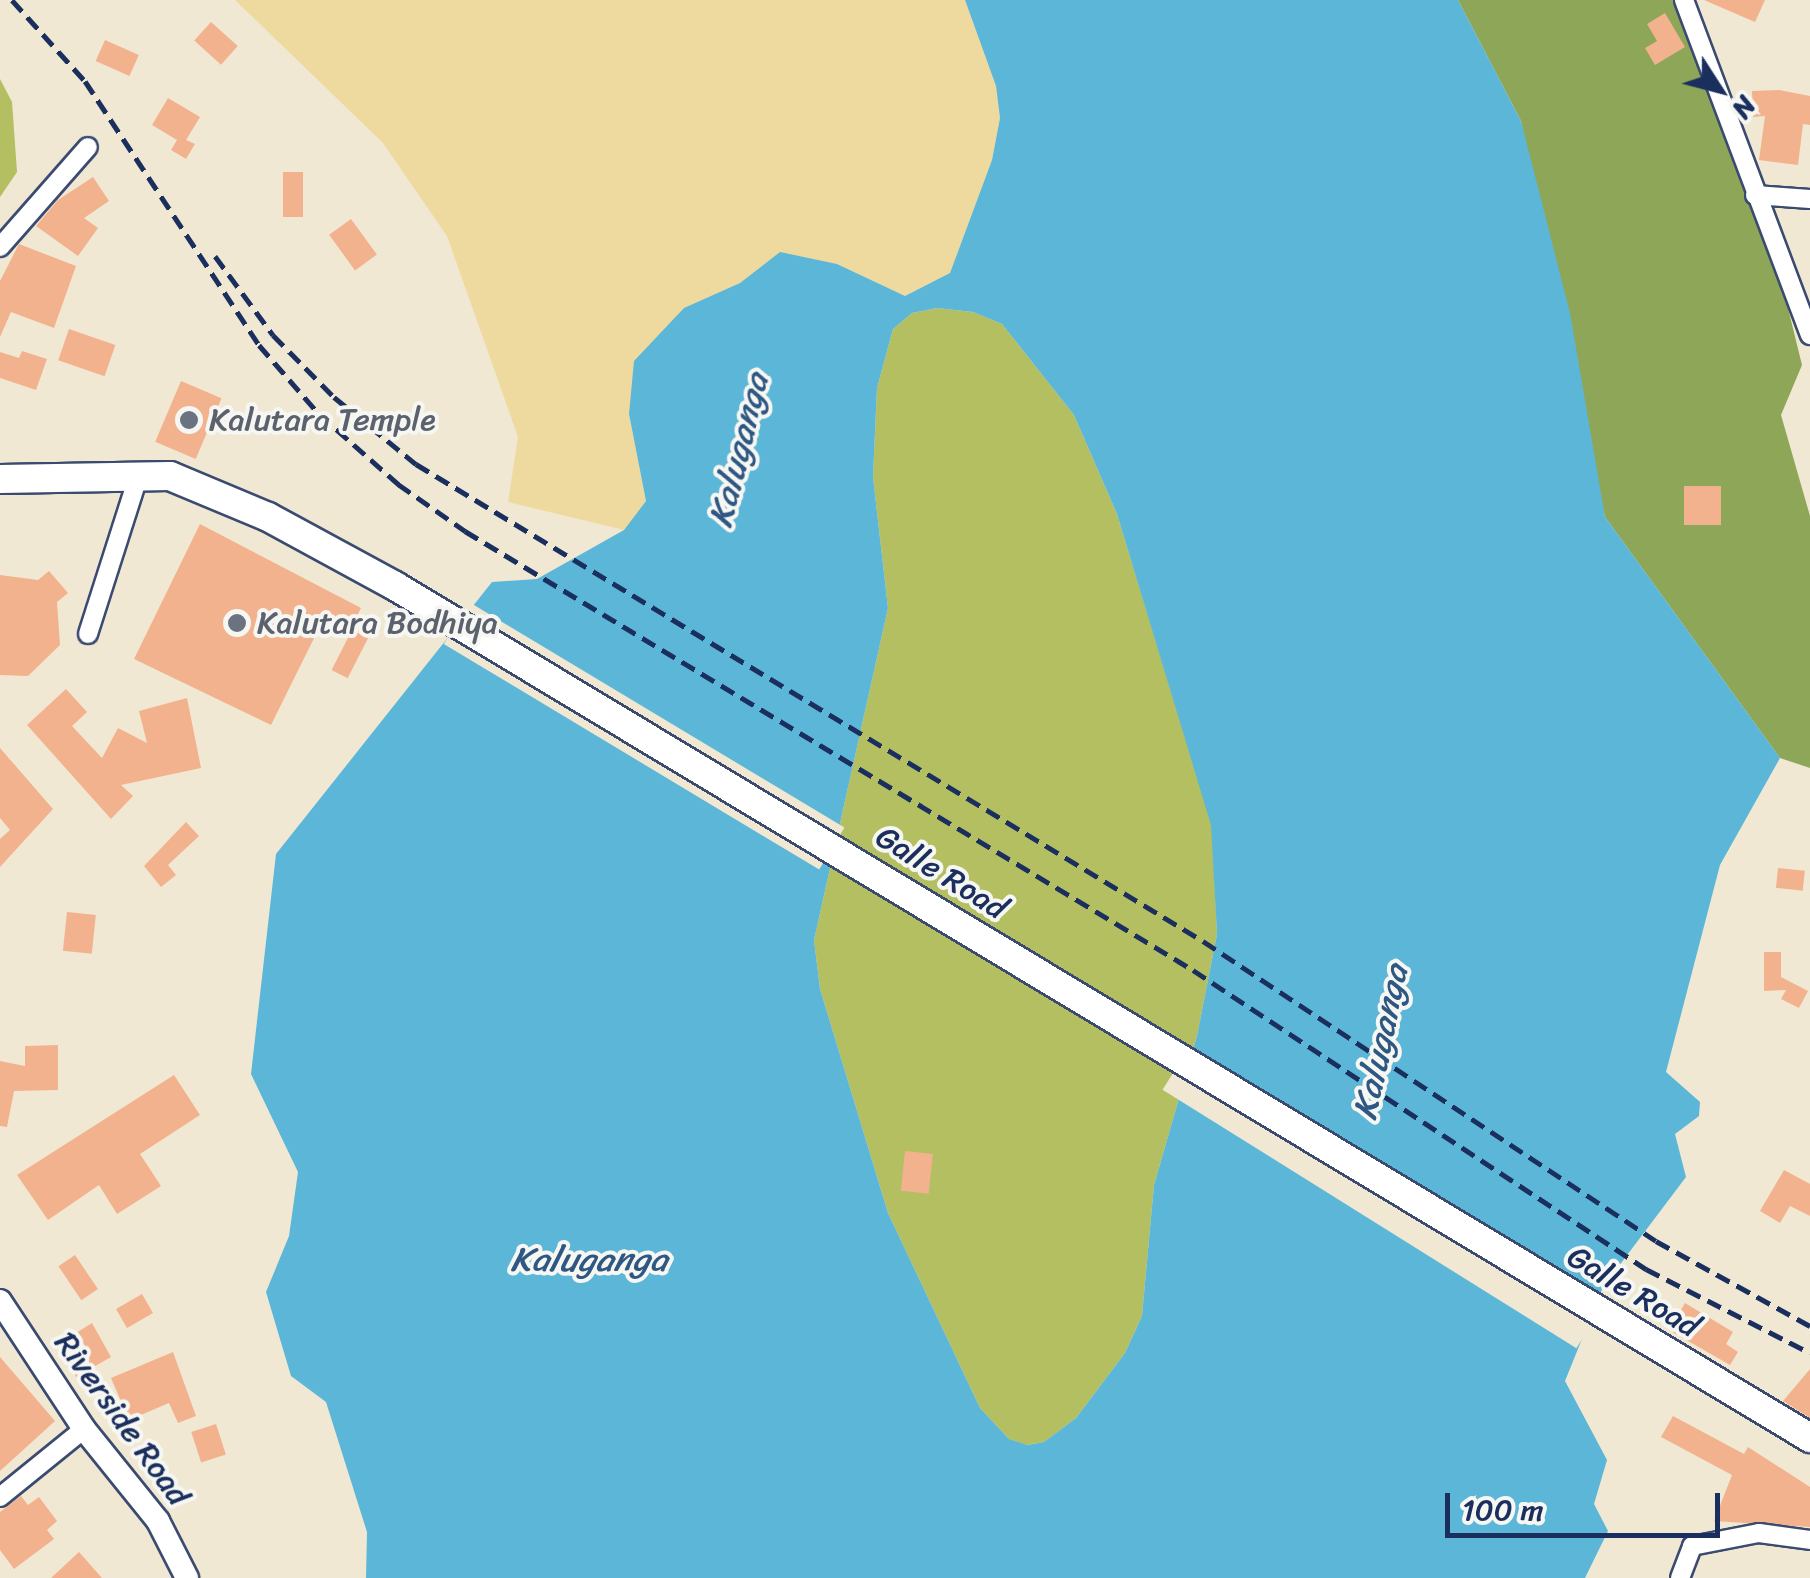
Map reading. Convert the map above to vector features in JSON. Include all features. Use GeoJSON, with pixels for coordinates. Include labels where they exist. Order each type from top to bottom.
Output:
{"type":"FeatureCollection","features":[{"type":"Feature","properties":{"kind":"highway","name":"Galle Road"},"geometry":{"type":"LineString","coordinates":[[0,479],[170,476],[221,495],[395,586],[1810,1438]]}},
{"type":"Feature","properties":{"kind":"main road","name":"Riverside Road"},"geometry":{"type":"LineString","coordinates":[[0,1302],[84,1429],[158,1521],[187,1578]]}},
{"type":"Feature","properties":{"kind":"street"},"geometry":{"type":"LineString","coordinates":[[1684,0],[1810,335]]}},
{"type":"Feature","properties":{"kind":"street"},"geometry":{"type":"LineString","coordinates":[[0,247],[88,148]]}},
{"type":"Feature","properties":{"kind":"street"},"geometry":{"type":"LineString","coordinates":[[1755,195],[1810,199]]}},
{"type":"Feature","properties":{"kind":"street"},"geometry":{"type":"LineString","coordinates":[[88,634],[138,477]]}},
{"type":"Feature","properties":{"kind":"street"},"geometry":{"type":"LineString","coordinates":[[0,1497],[84,1429]]}},
{"type":"Feature","properties":{"kind":"street"},"geometry":{"type":"LineString","coordinates":[[1680,1578],[1692,1546],[1759,1533],[1810,1540]]}},
{"type":"Feature","properties":{"kind":"green space"},"geometry":{"type":"Polygon","coordinates":[[[1458,0],[1673,0],[1691,39],[1784,292],[1802,365],[1781,415],[1810,516],[1810,768],[1780,758],[1605,517],[1521,121],[1458,0]]]}},
{"type":"Feature","properties":{"kind":"green space"},"geometry":{"type":"Polygon","coordinates":[[[0,79],[12,102],[17,172],[0,197],[0,79]]]}},
{"type":"Feature","properties":{"kind":"green space"},"geometry":{"type":"Polygon","coordinates":[[[937,308],[973,312],[1002,324],[1074,415],[1117,514],[1212,825],[1217,934],[1197,1036],[1154,1185],[1142,1316],[1125,1353],[1076,1418],[1044,1442],[1026,1445],[1009,1439],[980,1408],[888,1213],[820,989],[814,940],[888,608],[873,477],[877,388],[893,329],[912,313],[937,308]]]}},
{"type":"Feature","properties":{"kind":"sand"},"geometry":{"type":"Polygon","coordinates":[[[235,0],[965,0],[996,86],[1000,118],[992,160],[950,273],[905,296],[837,264],[780,253],[740,283],[684,308],[629,414],[646,501],[624,530],[508,502],[518,437],[447,236],[383,143],[235,0]]]}},
{"type":"Feature","properties":{"kind":"water","name":"Kaluganga"},"geometry":{"type":"Polygon","coordinates":[[[965,0],[1458,0],[1521,121],[1570,313],[1605,517],[1780,758],[1720,865],[1666,1072],[1700,1102],[1699,1116],[1675,1134],[1686,1177],[1603,1287],[1565,1381],[1607,1460],[1594,1504],[1608,1531],[1585,1578],[366,1578],[367,1532],[326,1402],[291,1376],[266,1292],[289,1236],[298,1172],[251,1074],[276,854],[492,582],[537,579],[624,530],[646,501],[629,414],[634,361],[684,308],[740,283],[780,252],[837,264],[905,296],[950,273],[992,160],[1000,118],[996,86],[965,0]],[[937,308],[912,313],[893,329],[877,388],[873,477],[888,608],[814,940],[820,989],[888,1213],[980,1408],[1009,1439],[1027,1445],[1044,1442],[1076,1418],[1125,1353],[1142,1316],[1154,1185],[1197,1036],[1217,934],[1211,825],[1117,514],[1074,415],[1002,324],[973,312],[937,308]]]}},
{"type":"Feature","properties":{"kind":"pier"},"geometry":{"type":"Polygon","coordinates":[[[469,602],[844,828],[819,870],[444,644],[469,602]]]}},
{"type":"Feature","properties":{"kind":"pier"},"geometry":{"type":"Polygon","coordinates":[[[1188,1049],[1602,1308],[1576,1348],[1163,1090],[1188,1049]]]}},
{"type":"Feature","properties":{"kind":"building"},"geometry":{"type":"Polygon","coordinates":[[[1704,0],[1765,0],[1755,22],[1704,0]]]}},
{"type":"Feature","properties":{"kind":"building"},"geometry":{"type":"Polygon","coordinates":[[[1665,13],[1685,47],[1655,65],[1645,48],[1657,41],[1647,24],[1665,13]]]}},
{"type":"Feature","properties":{"kind":"building"},"geometry":{"type":"Polygon","coordinates":[[[211,22],[238,46],[221,65],[194,41],[211,22]]]}},
{"type":"Feature","properties":{"kind":"building"},"geometry":{"type":"Polygon","coordinates":[[[105,40],[139,55],[129,76],[96,61],[105,40]]]}},
{"type":"Feature","properties":{"kind":"building"},"geometry":{"type":"Polygon","coordinates":[[[1779,90],[1810,96],[1810,125],[1803,124],[1798,165],[1759,160],[1765,116],[1753,117],[1752,91],[1779,90]]]}},
{"type":"Feature","properties":{"kind":"building"},"geometry":{"type":"Polygon","coordinates":[[[168,98],[200,117],[186,140],[195,144],[186,159],[171,150],[177,140],[152,125],[168,98]]]}},
{"type":"Feature","properties":{"kind":"building"},"geometry":{"type":"Polygon","coordinates":[[[283,172],[303,172],[303,217],[283,217],[283,172]]]}},
{"type":"Feature","properties":{"kind":"building"},"geometry":{"type":"Polygon","coordinates":[[[93,177],[109,201],[84,218],[98,228],[78,256],[36,226],[58,200],[93,177]]]}},
{"type":"Feature","properties":{"kind":"building"},"geometry":{"type":"Polygon","coordinates":[[[351,219],[377,255],[355,270],[329,235],[351,219]]]}},
{"type":"Feature","properties":{"kind":"building"},"geometry":{"type":"Polygon","coordinates":[[[19,244],[76,266],[54,328],[11,312],[0,337],[0,281],[19,244]]]}},
{"type":"Feature","properties":{"kind":"building"},"geometry":{"type":"Polygon","coordinates":[[[69,329],[115,345],[105,376],[58,360],[69,329]]]}},
{"type":"Feature","properties":{"kind":"building"},"geometry":{"type":"Polygon","coordinates":[[[22,351],[47,359],[36,390],[0,378],[0,352],[19,358],[22,351]]]}},
{"type":"Feature","properties":{"kind":"building","name":"Kalutara Temple"},"geometry":{"type":"Polygon","coordinates":[[[181,381],[222,398],[196,459],[155,442],[181,381]]]}},
{"type":"Feature","properties":{"kind":"building"},"geometry":{"type":"Polygon","coordinates":[[[1684,486],[1721,486],[1721,525],[1684,525],[1684,486]]]}},
{"type":"Feature","properties":{"kind":"building"},"geometry":{"type":"Polygon","coordinates":[[[200,524],[361,608],[351,628],[325,616],[271,725],[134,659],[200,524]]]}},
{"type":"Feature","properties":{"kind":"building"},"geometry":{"type":"Polygon","coordinates":[[[49,571],[68,593],[57,602],[60,645],[28,676],[0,675],[0,575],[38,580],[49,571]]]}},
{"type":"Feature","properties":{"kind":"building"},"geometry":{"type":"Polygon","coordinates":[[[352,630],[368,638],[348,678],[332,670],[352,630]]]}},
{"type":"Feature","properties":{"kind":"building"},"geometry":{"type":"Polygon","coordinates":[[[66,689],[87,712],[72,726],[102,758],[118,728],[147,743],[139,711],[187,698],[201,768],[121,785],[133,796],[111,819],[27,725],[66,689]]]}},
{"type":"Feature","properties":{"kind":"building"},"geometry":{"type":"Polygon","coordinates":[[[0,748],[53,809],[0,867],[0,839],[10,830],[0,818],[0,748]]]}},
{"type":"Feature","properties":{"kind":"building"},"geometry":{"type":"Polygon","coordinates":[[[186,822],[199,836],[168,865],[176,875],[161,887],[144,866],[186,822]]]}},
{"type":"Feature","properties":{"kind":"building"},"geometry":{"type":"Polygon","coordinates":[[[1778,868],[1805,871],[1803,891],[1776,888],[1778,868]]]}},
{"type":"Feature","properties":{"kind":"building"},"geometry":{"type":"Polygon","coordinates":[[[67,912],[96,915],[92,954],[63,951],[67,912]]]}},
{"type":"Feature","properties":{"kind":"building"},"geometry":{"type":"Polygon","coordinates":[[[1764,952],[1781,952],[1781,977],[1808,991],[1799,1008],[1781,999],[1786,990],[1764,991],[1764,952]]]}},
{"type":"Feature","properties":{"kind":"building"},"geometry":{"type":"Polygon","coordinates":[[[58,1045],[58,1090],[14,1091],[7,1127],[0,1126],[0,1061],[25,1066],[25,1046],[58,1045]]]}},
{"type":"Feature","properties":{"kind":"building"},"geometry":{"type":"Polygon","coordinates":[[[174,1075],[200,1115],[140,1154],[161,1186],[117,1214],[99,1185],[48,1220],[17,1175],[174,1075]]]}},
{"type":"Feature","properties":{"kind":"building"},"geometry":{"type":"Polygon","coordinates":[[[905,1151],[933,1154],[929,1194],[901,1191],[905,1151]]]}},
{"type":"Feature","properties":{"kind":"building"},"geometry":{"type":"Polygon","coordinates":[[[1784,1170],[1810,1184],[1810,1216],[1790,1206],[1780,1223],[1760,1211],[1784,1170]]]}},
{"type":"Feature","properties":{"kind":"building"},"geometry":{"type":"Polygon","coordinates":[[[75,1255],[98,1289],[81,1300],[58,1266],[75,1255]]]}},
{"type":"Feature","properties":{"kind":"building"},"geometry":{"type":"Polygon","coordinates":[[[142,1294],[153,1313],[127,1328],[116,1309],[142,1294]]]}},
{"type":"Feature","properties":{"kind":"building"},"geometry":{"type":"Polygon","coordinates":[[[1685,1303],[1733,1332],[1726,1344],[1738,1352],[1730,1365],[1669,1330],[1685,1303]]]}},
{"type":"Feature","properties":{"kind":"building"},"geometry":{"type":"Polygon","coordinates":[[[92,1323],[111,1357],[76,1377],[66,1358],[85,1346],[76,1333],[92,1323]]]}},
{"type":"Feature","properties":{"kind":"building"},"geometry":{"type":"Polygon","coordinates":[[[173,1352],[196,1416],[178,1423],[169,1403],[129,1420],[111,1378],[173,1352]]]}},
{"type":"Feature","properties":{"kind":"building"},"geometry":{"type":"Polygon","coordinates":[[[0,1357],[55,1421],[0,1471],[0,1357]]]}},
{"type":"Feature","properties":{"kind":"building"},"geometry":{"type":"Polygon","coordinates":[[[1810,1369],[1810,1418],[1783,1401],[1810,1369]]]}},
{"type":"Feature","properties":{"kind":"building"},"geometry":{"type":"Polygon","coordinates":[[[1673,1416],[1744,1454],[1748,1447],[1810,1487],[1810,1527],[1714,1521],[1732,1475],[1661,1437],[1673,1416]]]}},
{"type":"Feature","properties":{"kind":"building"},"geometry":{"type":"Polygon","coordinates":[[[216,1424],[226,1454],[201,1462],[191,1432],[216,1424]]]}},
{"type":"Feature","properties":{"kind":"building"},"geometry":{"type":"Polygon","coordinates":[[[21,1496],[28,1505],[39,1497],[57,1521],[47,1530],[54,1539],[14,1569],[0,1550],[0,1512],[21,1496]]]}},
{"type":"Feature","properties":{"kind":"building"},"geometry":{"type":"Polygon","coordinates":[[[79,1552],[102,1578],[51,1578],[79,1552]]]}},
{"type":"Feature","properties":{"kind":"railway"},"geometry":{"type":"LineString","coordinates":[[12,0],[85,81],[259,345],[319,414],[398,484],[465,531],[1193,970],[1646,1269],[1810,1353]]}},
{"type":"Feature","properties":{"kind":"railway"},"geometry":{"type":"LineString","coordinates":[[215,256],[273,335],[334,397],[416,464],[1203,941],[1656,1241],[1810,1326]]}},
{"type":"Feature","properties":{"kind":"place","name":"Kalutara Temple"},"geometry":{"type":"Point","coordinates":[189,420]}},
{"type":"Feature","properties":{"kind":"place","name":"Kalutara Bodhiya"},"geometry":{"type":"Point","coordinates":[237,623]}}]}
